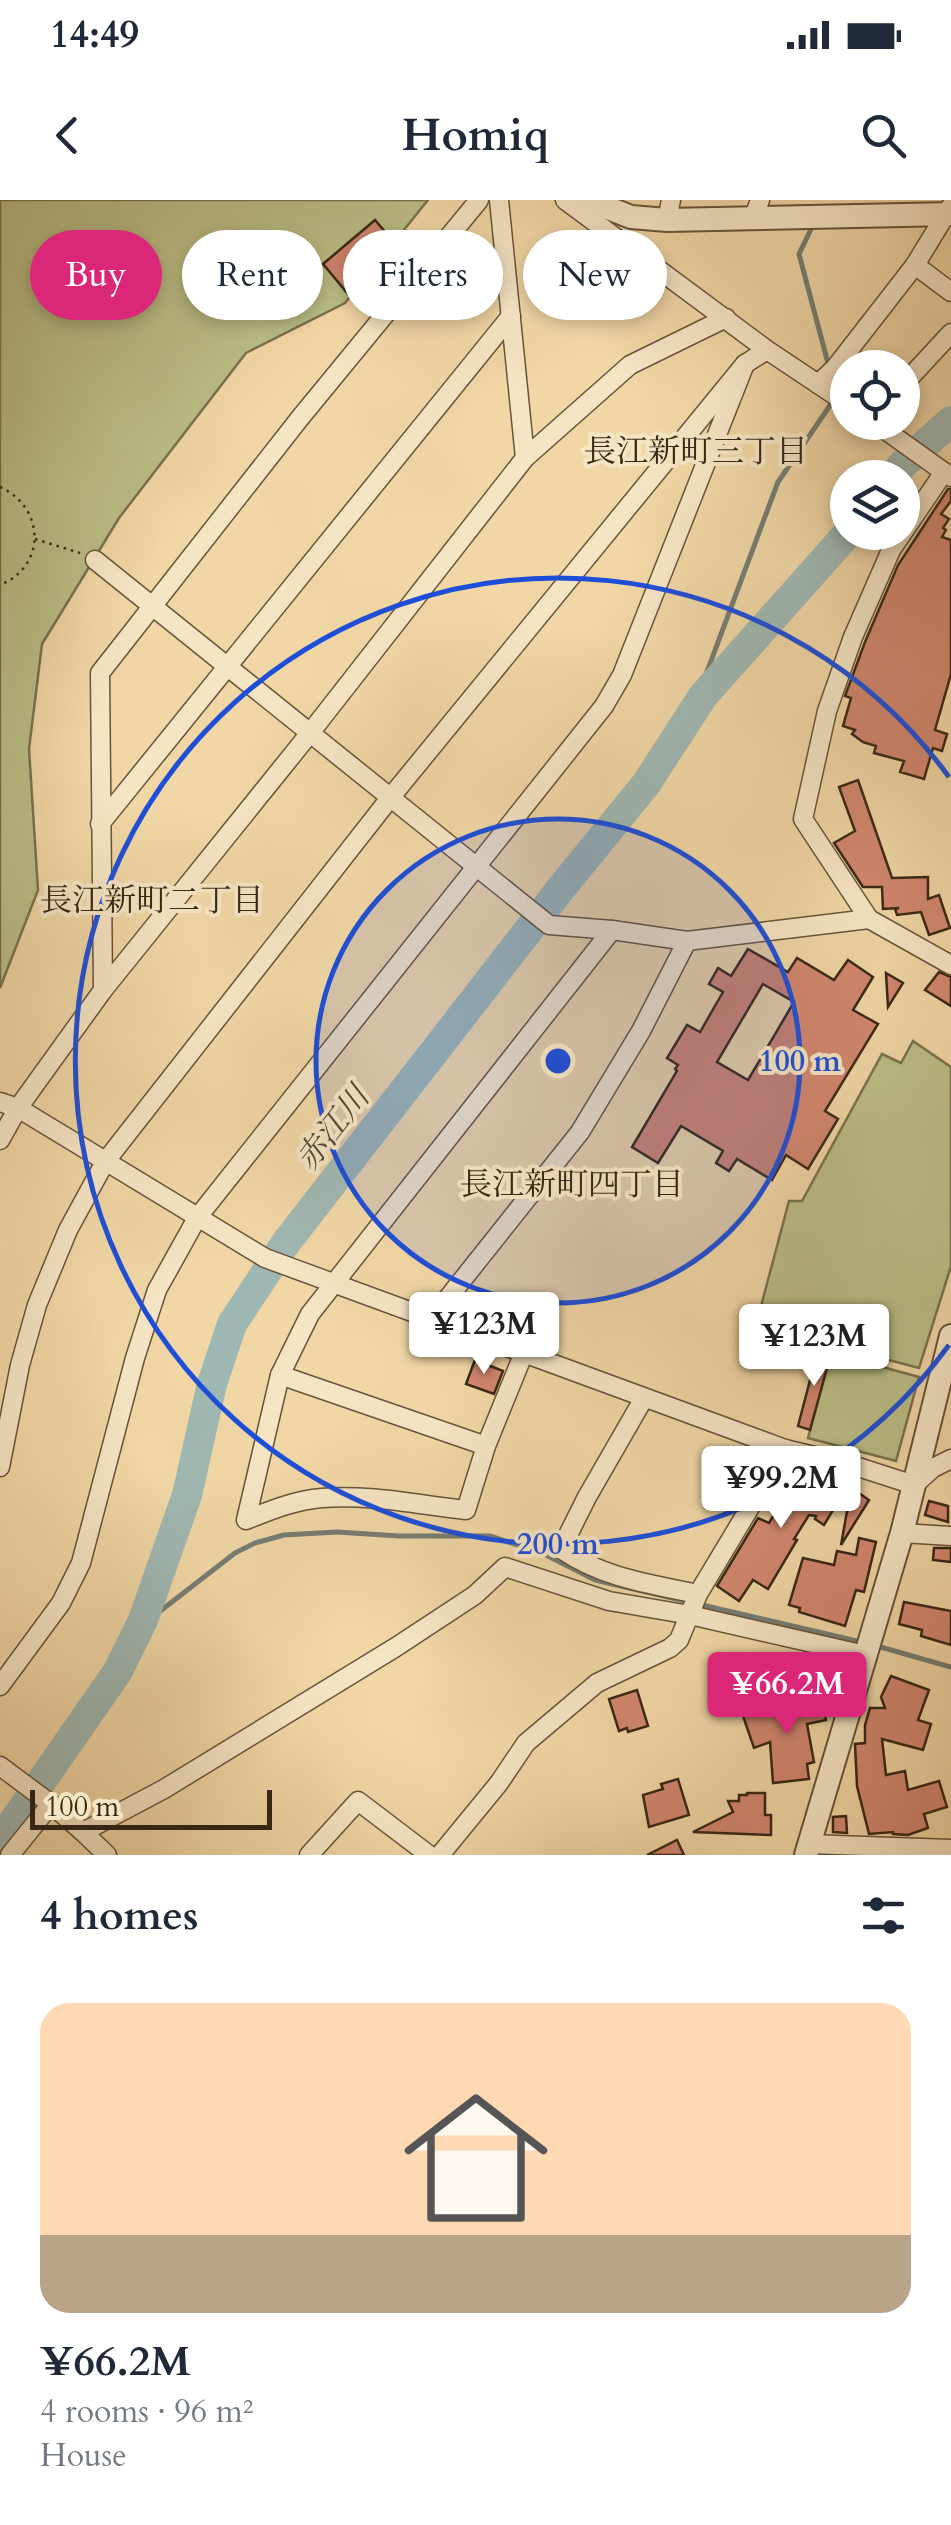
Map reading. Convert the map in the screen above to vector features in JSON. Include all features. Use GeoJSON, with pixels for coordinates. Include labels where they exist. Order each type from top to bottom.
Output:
{"type":"FeatureCollection","features":[{"type":"Feature","properties":{"kind":"street"},"geometry":{"type":"LineString","coordinates":[[104,990],[100,672],[300,418],[479,200]]}},
{"type":"Feature","properties":{"kind":"street"},"geometry":{"type":"LineString","coordinates":[[499,200],[525,458]]}},
{"type":"Feature","properties":{"kind":"street"},"geometry":{"type":"LineString","coordinates":[[565,200],[766,350],[830,392]]}},
{"type":"Feature","properties":{"kind":"street"},"geometry":{"type":"LineString","coordinates":[[588,200],[631,217],[669,210],[949,211],[915,265],[836,368],[818,384]]}},
{"type":"Feature","properties":{"kind":"street"},"geometry":{"type":"LineString","coordinates":[[915,265],[951,292]]}},
{"type":"Feature","properties":{"kind":"street"},"geometry":{"type":"LineString","coordinates":[[100,824],[511,316]]}},
{"type":"Feature","properties":{"kind":"street"},"geometry":{"type":"LineString","coordinates":[[0,1140],[9,1105],[310,733],[525,458],[630,365],[726,318]]}},
{"type":"Feature","properties":{"kind":"street"},"geometry":{"type":"LineString","coordinates":[[920,366],[951,332]]}},
{"type":"Feature","properties":{"kind":"street"},"geometry":{"type":"LineString","coordinates":[[0,1467],[20,1366],[37,1306],[68,1230],[105,1162],[390,798],[745,364],[766,350]]}},
{"type":"Feature","properties":{"kind":"street"},"geometry":{"type":"LineString","coordinates":[[0,1686],[61,1603],[80,1563],[158,1290],[197,1218],[604,706],[622,675],[745,364]]}},
{"type":"Feature","properties":{"kind":"street"},"geometry":{"type":"LineString","coordinates":[[900,440],[948,474],[891,550],[854,638],[828,711],[803,820],[869,919],[951,964]]}},
{"type":"Feature","properties":{"kind":"street"},"geometry":{"type":"LineString","coordinates":[[95,560],[550,925],[686,940],[869,919]]}},
{"type":"Feature","properties":{"kind":"street"},"geometry":{"type":"LineString","coordinates":[[524,1355],[486,1446],[466,1510],[322,1498],[284,1505],[246,1520],[280,1375],[310,1314],[612,930]]}},
{"type":"Feature","properties":{"kind":"street"},"geometry":{"type":"LineString","coordinates":[[432,1318],[580,1132],[641,1030],[686,940]]}},
{"type":"Feature","properties":{"kind":"street"},"geometry":{"type":"LineString","coordinates":[[9,1105],[264,1258],[785,1449],[914,1484]]}},
{"type":"Feature","properties":{"kind":"street"},"geometry":{"type":"LineString","coordinates":[[951,1336],[902,1534],[807,1850],[951,1849]]}},
{"type":"Feature","properties":{"kind":"street"},"geometry":{"type":"LineString","coordinates":[[280,1375],[486,1446]]}},
{"type":"Feature","properties":{"kind":"street"},"geometry":{"type":"LineString","coordinates":[[644,1398],[561,1549],[582,1564],[615,1576],[698,1594]]}},
{"type":"Feature","properties":{"kind":"street"},"geometry":{"type":"LineString","coordinates":[[440,1855],[526,1743],[597,1684],[679,1640],[698,1594],[785,1449]]}},
{"type":"Feature","properties":{"kind":"street"},"geometry":{"type":"LineString","coordinates":[[914,1484],[933,1468],[951,1460]]}},
{"type":"Feature","properties":{"kind":"street"},"geometry":{"type":"LineString","coordinates":[[902,1534],[951,1536]]}},
{"type":"Feature","properties":{"kind":"street"},"geometry":{"type":"LineString","coordinates":[[83,1832],[164,1789],[396,1647],[475,1595],[505,1567],[609,1601],[690,1615],[864,1655]]}},
{"type":"Feature","properties":{"kind":"street"},"geometry":{"type":"LineString","coordinates":[[0,1766],[52,1804],[108,1855]]}},
{"type":"Feature","properties":{"kind":"street"},"geometry":{"type":"LineString","coordinates":[[310,1855],[358,1801],[429,1855]]}},
{"type":"Feature","properties":{"kind":"street"},"geometry":{"type":"LineString","coordinates":[[10,1855],[52,1804]]}},
{"type":"Feature","properties":{"kind":"path"},"geometry":{"type":"LineString","coordinates":[[0,487],[27,509],[35,539],[20,573],[0,585]]}},
{"type":"Feature","properties":{"kind":"path"},"geometry":{"type":"LineString","coordinates":[[35,539],[95,560]]}},
{"type":"Feature","properties":{"kind":"green space"},"geometry":{"type":"Polygon","coordinates":[[[0,200],[428,200],[404,230],[343,230],[343,304],[323,314],[323,230],[182,230],[182,320],[311,320],[246,353],[119,518],[42,644],[29,749],[38,890],[0,988],[0,200]]]}},
{"type":"Feature","properties":{"kind":"green space"},"geometry":{"type":"Polygon","coordinates":[[[913,1041],[951,1067],[951,1266],[919,1368],[756,1325],[789,1201],[802,1201],[882,1054],[901,1063],[913,1041]]]}},
{"type":"Feature","properties":{"kind":"green space"},"geometry":{"type":"Polygon","coordinates":[[[831,1353],[919,1377],[896,1461],[808,1438],[831,1353]]]}},
{"type":"Feature","properties":{"kind":"building"},"geometry":{"type":"Polygon","coordinates":[[[375,220],[384,230],[363,230],[375,220]]]}},
{"type":"Feature","properties":{"kind":"building"},"geometry":{"type":"Polygon","coordinates":[[[343,247],[343,288],[323,264],[343,247]]]}},
{"type":"Feature","properties":{"kind":"building"},"geometry":{"type":"Polygon","coordinates":[[[951,489],[951,501],[941,514],[949,519],[942,537],[951,540],[951,674],[935,730],[947,734],[942,751],[933,748],[924,779],[900,772],[904,761],[874,753],[876,746],[863,742],[852,734],[855,730],[843,726],[851,698],[845,696],[865,642],[898,565],[908,550],[920,550],[920,532],[951,489]]]}},
{"type":"Feature","properties":{"kind":"building"},"geometry":{"type":"Polygon","coordinates":[[[858,780],[892,878],[928,877],[928,899],[939,895],[950,928],[929,935],[921,912],[897,915],[895,909],[899,908],[883,909],[882,887],[863,887],[834,843],[855,831],[839,787],[858,780]]]}},
{"type":"Feature","properties":{"kind":"building"},"geometry":{"type":"Polygon","coordinates":[[[748,949],[788,972],[797,958],[834,980],[848,960],[873,977],[853,1010],[878,1024],[825,1111],[838,1119],[808,1169],[786,1155],[772,1180],[737,1159],[729,1171],[716,1163],[723,1151],[681,1126],[658,1163],[632,1147],[677,1071],[678,1065],[667,1058],[687,1025],[700,1032],[723,992],[709,984],[718,968],[731,976],[748,949]],[[763,984],[717,1062],[748,1080],[794,1002],[763,984]]]}},
{"type":"Feature","properties":{"kind":"building"},"geometry":{"type":"Polygon","coordinates":[[[939,972],[951,977],[951,1006],[925,990],[939,972]]]}},
{"type":"Feature","properties":{"kind":"building"},"geometry":{"type":"Polygon","coordinates":[[[886,973],[903,983],[888,1007],[886,973]]]}},
{"type":"Feature","properties":{"kind":"building"},"geometry":{"type":"Polygon","coordinates":[[[818,1350],[831,1353],[810,1430],[798,1426],[818,1350]]]}},
{"type":"Feature","properties":{"kind":"building"},"geometry":{"type":"Polygon","coordinates":[[[475,1360],[503,1371],[494,1394],[466,1384],[475,1360]]]}},
{"type":"Feature","properties":{"kind":"building"},"geometry":{"type":"Polygon","coordinates":[[[802,1468],[834,1474],[829,1482],[844,1492],[824,1525],[816,1516],[809,1515],[768,1589],[753,1580],[739,1601],[717,1586],[758,1518],[769,1523],[788,1492],[777,1486],[786,1472],[793,1476],[802,1468]]]}},
{"type":"Feature","properties":{"kind":"building"},"geometry":{"type":"Polygon","coordinates":[[[856,1491],[869,1500],[841,1545],[850,1495],[856,1491]]]}},
{"type":"Feature","properties":{"kind":"building"},"geometry":{"type":"Polygon","coordinates":[[[929,1501],[948,1506],[948,1522],[925,1515],[929,1501]]]}},
{"type":"Feature","properties":{"kind":"building"},"geometry":{"type":"Polygon","coordinates":[[[859,1538],[876,1542],[864,1592],[856,1590],[845,1626],[799,1612],[800,1608],[789,1605],[803,1558],[834,1565],[837,1551],[856,1555],[859,1538]]]}},
{"type":"Feature","properties":{"kind":"building"},"geometry":{"type":"Polygon","coordinates":[[[934,1548],[951,1548],[951,1562],[933,1560],[934,1548]]]}},
{"type":"Feature","properties":{"kind":"building"},"geometry":{"type":"Polygon","coordinates":[[[904,1602],[951,1611],[951,1645],[921,1636],[922,1630],[899,1624],[904,1602]]]}},
{"type":"Feature","properties":{"kind":"building"},"geometry":{"type":"Polygon","coordinates":[[[891,1676],[929,1690],[918,1720],[931,1724],[923,1750],[882,1739],[886,1775],[905,1771],[908,1790],[939,1781],[947,1807],[924,1814],[928,1828],[908,1835],[869,1834],[857,1786],[855,1744],[865,1743],[870,1708],[885,1708],[881,1697],[891,1676]]]}},
{"type":"Feature","properties":{"kind":"building"},"geometry":{"type":"Polygon","coordinates":[[[637,1690],[648,1726],[619,1731],[609,1699],[637,1690]]]}},
{"type":"Feature","properties":{"kind":"building"},"geometry":{"type":"Polygon","coordinates":[[[819,1699],[826,1720],[807,1724],[814,1762],[807,1764],[809,1779],[773,1783],[770,1742],[754,1748],[743,1716],[819,1699]]]}},
{"type":"Feature","properties":{"kind":"building"},"geometry":{"type":"Polygon","coordinates":[[[678,1779],[689,1815],[649,1827],[643,1795],[678,1779]]]}},
{"type":"Feature","properties":{"kind":"building"},"geometry":{"type":"Polygon","coordinates":[[[765,1793],[765,1815],[771,1815],[771,1835],[693,1832],[733,1812],[728,1801],[739,1801],[739,1795],[765,1793]]]}},
{"type":"Feature","properties":{"kind":"building"},"geometry":{"type":"Polygon","coordinates":[[[846,1816],[847,1833],[833,1832],[833,1817],[846,1816]]]}},
{"type":"Feature","properties":{"kind":"building"},"geometry":{"type":"Polygon","coordinates":[[[677,1840],[684,1855],[647,1855],[677,1840]]]}},
{"type":"Feature","properties":{"kind":"waterway"},"geometry":{"type":"LineString","coordinates":[[813,225],[799,254],[829,367]]}},
{"type":"Feature","properties":{"kind":"waterway"},"geometry":{"type":"LineString","coordinates":[[703,696],[705,677],[778,482],[830,405]]}},
{"type":"Feature","properties":{"kind":"waterway","name":"赤江川"},"geometry":{"type":"LineString","coordinates":[[908,460],[951,421]]}},
{"type":"Feature","properties":{"kind":"waterway","name":"赤江川"},"geometry":{"type":"LineString","coordinates":[[0,1841],[118,1671],[143,1620],[187,1495],[212,1384],[232,1324],[285,1244],[646,784],[703,696],[833,550]]}},
{"type":"Feature","properties":{"kind":"waterway"},"geometry":{"type":"LineString","coordinates":[[143,1620],[235,1553],[284,1535],[337,1532],[490,1536],[542,1553],[595,1580],[861,1642]]}},
{"type":"Feature","properties":{"kind":"waterway"},"geometry":{"type":"LineString","coordinates":[[877,1646],[951,1667]]}},
{"type":"Feature","properties":{"kind":"district","name":"長江新町三丁目"},"geometry":{"type":"Point","coordinates":[696,451]}},
{"type":"Feature","properties":{"kind":"district","name":"長江新町二丁目"},"geometry":{"type":"Point","coordinates":[152,900]}},
{"type":"Feature","properties":{"kind":"district","name":"長江新町四丁目"},"geometry":{"type":"Point","coordinates":[572,1184]}}]}
